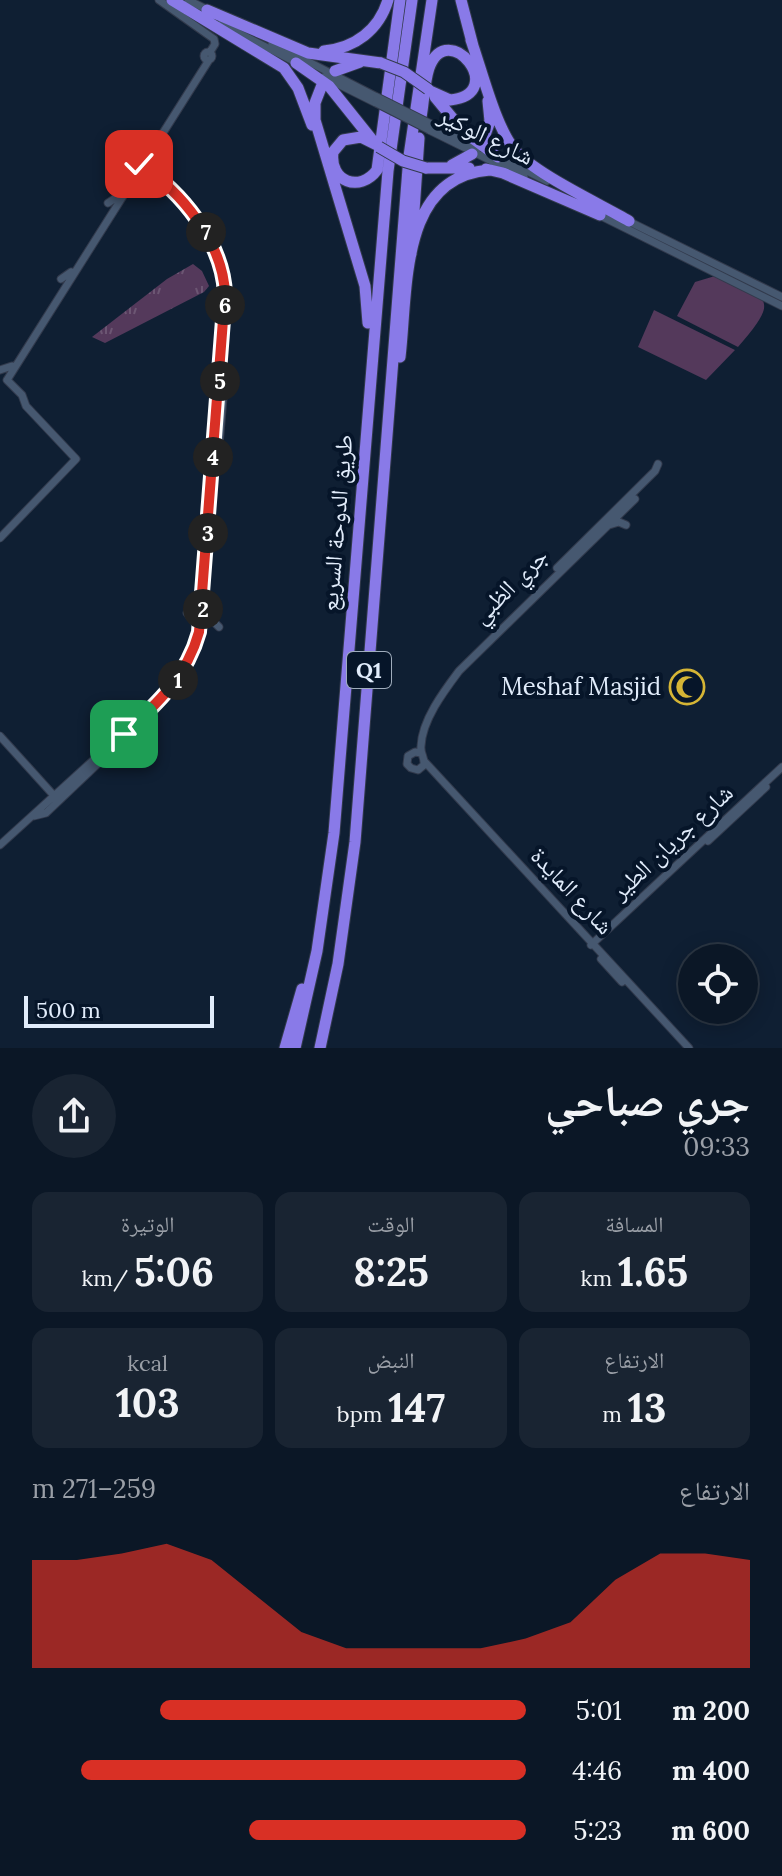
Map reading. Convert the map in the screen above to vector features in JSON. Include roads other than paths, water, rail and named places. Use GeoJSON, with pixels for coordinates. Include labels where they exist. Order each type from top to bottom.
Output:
{"type":"FeatureCollection","features":[{"type":"Feature","properties":{"kind":"highway"},"geometry":{"type":"LineString","coordinates":[[173,0],[284,68],[298,88],[329,168]]}},
{"type":"Feature","properties":{"kind":"highway"},"geometry":{"type":"LineString","coordinates":[[285,43],[315,51],[349,45],[372,29],[388,0]]}},
{"type":"Feature","properties":{"kind":"highway"},"geometry":{"type":"LineString","coordinates":[[400,0],[377,170],[368,180],[358,183],[344,180],[335,171],[333,152],[343,140],[361,137],[378,146],[403,161],[431,168],[490,170],[600,215]]}},
{"type":"Feature","properties":{"kind":"highway","name":"طريق الدوحة السريع"},"geometry":{"type":"LineString","coordinates":[[295,1048],[317,951],[334,833],[388,171],[412,0]]}},
{"type":"Feature","properties":{"kind":"highway","name":"طريق الدوحة السريع"},"geometry":{"type":"LineString","coordinates":[[320,1048],[346,911],[363,754],[409,156],[432,0]]}},
{"type":"Feature","properties":{"kind":"highway"},"geometry":{"type":"LineString","coordinates":[[424,50],[439,0]]}},
{"type":"Feature","properties":{"kind":"highway"},"geometry":{"type":"LineString","coordinates":[[461,0],[490,111],[482,143]]}},
{"type":"Feature","properties":{"kind":"highway"},"geometry":{"type":"LineString","coordinates":[[207,10],[317,55],[378,62],[404,72],[429,90],[450,100],[465,96],[475,77],[470,60],[461,53],[446,52],[434,60],[429,69],[417,152],[411,254],[395,397],[388,429]]}},
{"type":"Feature","properties":{"kind":"highway"},"geometry":{"type":"LineString","coordinates":[[471,40],[503,129],[517,153],[629,221]]}},
{"type":"Feature","properties":{"kind":"highway"},"geometry":{"type":"LineString","coordinates":[[335,71],[352,63],[378,62]]}},
{"type":"Feature","properties":{"kind":"highway"},"geometry":{"type":"LineString","coordinates":[[296,63],[329,86],[378,146]]}},
{"type":"Feature","properties":{"kind":"highway"},"geometry":{"type":"LineString","coordinates":[[322,85],[315,103],[315,114],[367,295],[361,430],[364,454]]}},
{"type":"Feature","properties":{"kind":"highway"},"geometry":{"type":"LineString","coordinates":[[429,90],[463,131],[498,157]]}},
{"type":"Feature","properties":{"kind":"highway"},"geometry":{"type":"LineString","coordinates":[[431,168],[455,164],[472,154]]}},
{"type":"Feature","properties":{"kind":"highway"},"geometry":{"type":"LineString","coordinates":[[411,254],[421,217],[438,191],[461,174],[490,170]]}},
{"type":"Feature","properties":{"kind":"highway"},"geometry":{"type":"LineString","coordinates":[[285,1048],[306,976],[317,951]]}},
{"type":"Feature","properties":{"kind":"highway"},"geometry":{"type":"LineString","coordinates":[[326,1048],[335,981]]}},
{"type":"Feature","properties":{"kind":"street"},"geometry":{"type":"LineString","coordinates":[[5,379],[100,221],[149,155],[215,44],[214,39],[159,0]]}},
{"type":"Feature","properties":{"kind":"street","name":"شارع الوكير"},"geometry":{"type":"LineString","coordinates":[[173,0],[376,100]]}},
{"type":"Feature","properties":{"kind":"street","name":"شارع الوكير"},"geometry":{"type":"LineString","coordinates":[[188,0],[376,100],[782,306]]}},
{"type":"Feature","properties":{"kind":"street"},"geometry":{"type":"LineString","coordinates":[[5,379],[133,181],[165,119],[208,56]]}},
{"type":"Feature","properties":{"kind":"street","name":"شارع الوكير"},"geometry":{"type":"LineString","coordinates":[[430,127],[498,157],[782,297]]}},
{"type":"Feature","properties":{"kind":"street"},"geometry":{"type":"LineString","coordinates":[[124,738],[124,734],[178,680],[191,657],[200,629],[224,326],[224,280],[218,255],[206,231],[154,171],[149,155]]}},
{"type":"Feature","properties":{"kind":"street"},"geometry":{"type":"LineString","coordinates":[[54,796],[169,697],[198,652],[206,614],[224,388],[229,280],[223,257],[211,232],[154,171],[141,163]]}},
{"type":"Feature","properties":{"kind":"street"},"geometry":{"type":"LineString","coordinates":[[133,181],[154,171]]}},
{"type":"Feature","properties":{"kind":"street"},"geometry":{"type":"LineString","coordinates":[[108,203],[117,197]]}},
{"type":"Feature","properties":{"kind":"street"},"geometry":{"type":"LineString","coordinates":[[61,279],[71,272]]}},
{"type":"Feature","properties":{"kind":"street"},"geometry":{"type":"LineString","coordinates":[[0,538],[76,459],[5,379]]}},
{"type":"Feature","properties":{"kind":"street","name":"جري الظبي"},"geometry":{"type":"LineString","coordinates":[[420,759],[421,742],[429,721],[461,666],[500,622],[655,471],[658,464]]}},
{"type":"Feature","properties":{"kind":"street","name":"جري الظبي"},"geometry":{"type":"LineString","coordinates":[[461,666],[497,635],[635,499]]}},
{"type":"Feature","properties":{"kind":"street"},"geometry":{"type":"LineString","coordinates":[[607,526],[619,522],[627,524],[625,509]]}},
{"type":"Feature","properties":{"kind":"street"},"geometry":{"type":"LineString","coordinates":[[200,629],[190,613],[204,599]]}},
{"type":"Feature","properties":{"kind":"street"},"geometry":{"type":"LineString","coordinates":[[206,614],[219,627]]}},
{"type":"Feature","properties":{"kind":"street"},"geometry":{"type":"LineString","coordinates":[[0,845],[32,817],[45,814],[54,796],[136,722]]}},
{"type":"Feature","properties":{"kind":"street"},"geometry":{"type":"LineString","coordinates":[[0,736],[54,796]]}},
{"type":"Feature","properties":{"kind":"street","name":"شارع المايدة"},"geometry":{"type":"LineString","coordinates":[[420,759],[559,904],[657,1020],[687,1048]]}},
{"type":"Feature","properties":{"kind":"street","name":"شارع المايدة"},"geometry":{"type":"LineString","coordinates":[[420,759],[428,772],[639,991],[687,1048]]}},
{"type":"Feature","properties":{"kind":"street","name":"شارع جريان الطير"},"geometry":{"type":"LineString","coordinates":[[593,946],[608,937],[782,770]]}},
{"type":"Feature","properties":{"kind":"street","name":"شارع جريان الطير"},"geometry":{"type":"LineString","coordinates":[[593,946],[612,922],[743,805]]}},
{"type":"Feature","properties":{"kind":"place","name":"Meshaf Masjid"},"geometry":{"type":"Point","coordinates":[687,687]}}]}
